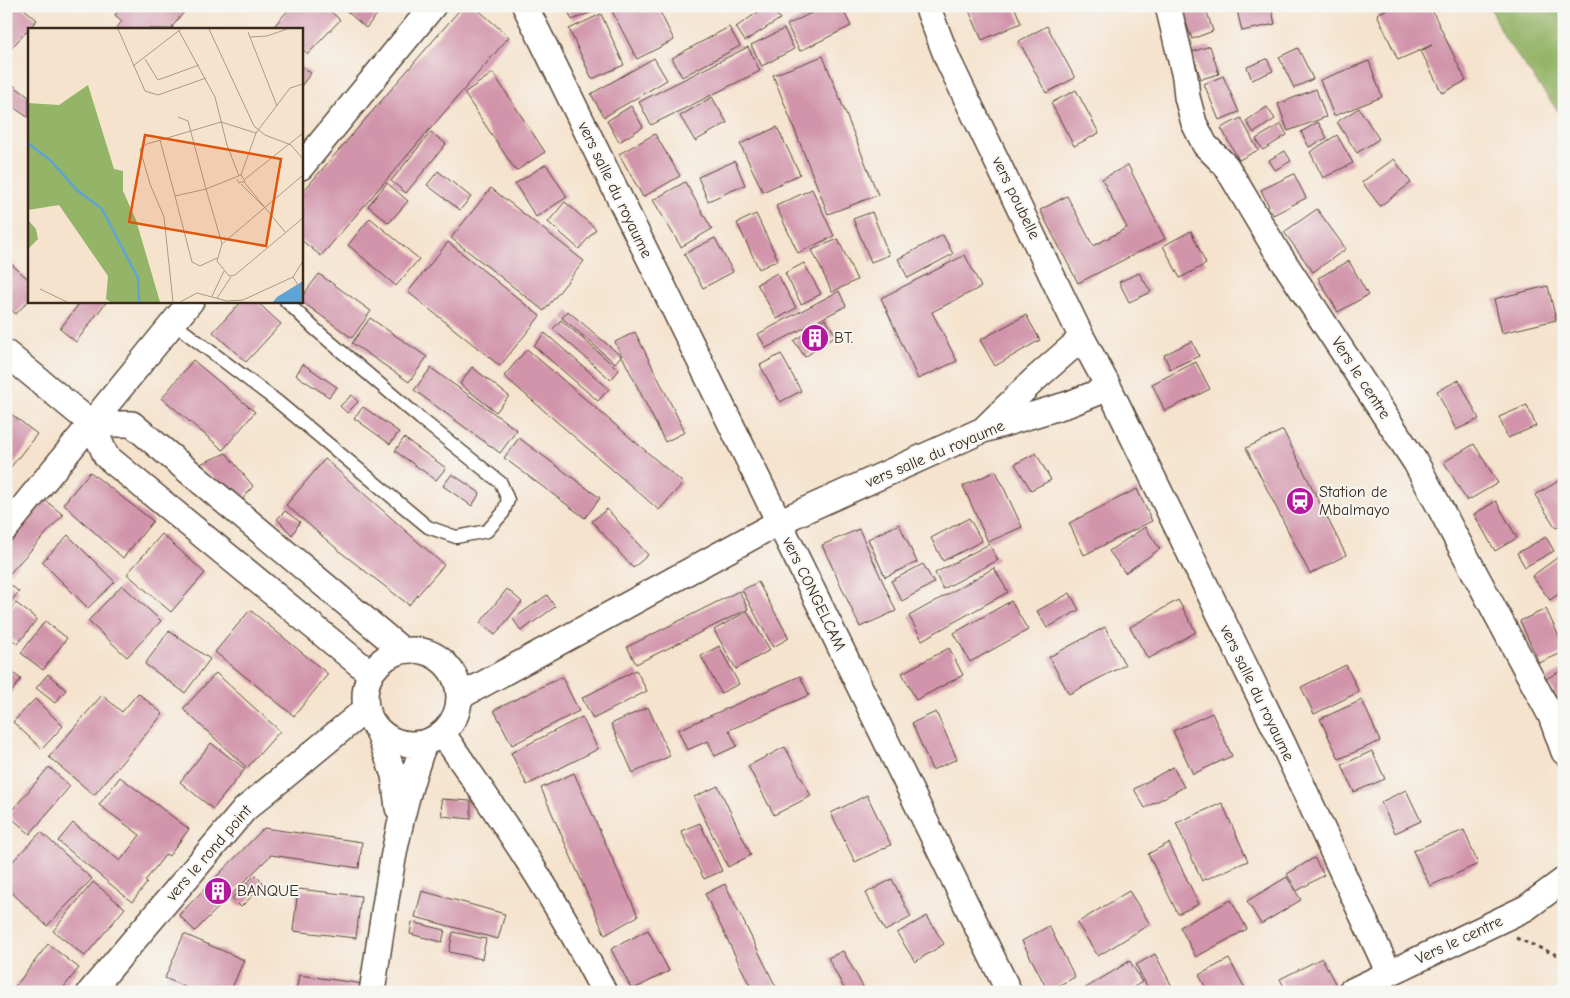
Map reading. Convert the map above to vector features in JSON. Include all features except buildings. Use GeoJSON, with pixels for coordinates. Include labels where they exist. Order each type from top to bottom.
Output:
{"type":"FeatureCollection","features":[{"type":"Feature","properties":{"kind":"street"},"geometry":{"type":"LineString","coordinates":[[302,166],[433,6]]}},
{"type":"Feature","properties":{"kind":"street","name":"vers salle du royaume"},"geometry":{"type":"LineString","coordinates":[[524,6],[779,522],[983,430],[1069,404],[1109,388],[1283,744],[1389,973]]}},
{"type":"Feature","properties":{"kind":"street","name":"vers poubelle"},"geometry":{"type":"LineString","coordinates":[[926,6],[948,60],[1082,338],[1109,388]]}},
{"type":"Feature","properties":{"kind":"street","name":"Vers le centre"},"geometry":{"type":"LineString","coordinates":[[1168,6],[1185,77],[1187,97],[1194,123],[1205,145],[1226,166],[1276,250],[1416,463],[1550,716],[1564,752]]}},
{"type":"Feature","properties":{"kind":"street"},"geometry":{"type":"LineString","coordinates":[[6,528],[190,302]]}},
{"type":"Feature","properties":{"kind":"street"},"geometry":{"type":"LineString","coordinates":[[983,430],[1034,380],[1082,338]]}},
{"type":"Feature","properties":{"kind":"street"},"geometry":{"type":"LineString","coordinates":[[6,353],[92,424],[106,456],[370,673]]}},
{"type":"Feature","properties":{"kind":"street"},"geometry":{"type":"LineString","coordinates":[[92,424],[132,424],[402,650]]}},
{"type":"Feature","properties":{"kind":"street","name":"vers CONGELCAM"},"geometry":{"type":"LineString","coordinates":[[461,696],[779,522],[1009,992]]}},
{"type":"Feature","properties":{"kind":"street"},"geometry":{"type":"LineString","coordinates":[[372,992],[399,820],[411,778],[434,739],[457,717],[461,696],[456,675],[442,659],[423,650],[402,650],[383,659],[370,673],[364,691],[366,709],[378,731],[394,775],[399,820]]}},
{"type":"Feature","properties":{"kind":"street","name":"vers le rond point"},"geometry":{"type":"LineString","coordinates":[[90,992],[245,809],[366,709]]}},
{"type":"Feature","properties":{"kind":"street"},"geometry":{"type":"LineString","coordinates":[[378,731],[399,743],[434,739]]}},
{"type":"Feature","properties":{"kind":"street"},"geometry":{"type":"LineString","coordinates":[[434,739],[511,833],[579,942],[604,992]]}},
{"type":"Feature","properties":{"kind":"street","name":"Vers le centre"},"geometry":{"type":"LineString","coordinates":[[1350,992],[1526,908],[1564,880]]}},
{"type":"Feature","properties":{"kind":"lane"},"geometry":{"type":"LineString","coordinates":[[173,323],[278,402],[428,527],[456,537],[487,531],[502,514],[508,500],[501,483],[413,413],[315,329],[287,302]]}},
{"type":"Feature","properties":{"kind":"path"},"geometry":{"type":"LineString","coordinates":[[1489,926],[1564,958]]}},
{"type":"Feature","properties":{"kind":"green space"},"geometry":{"type":"Polygon","coordinates":[[[1490,6],[1564,6],[1564,119],[1505,39],[1490,6]]]}},
{"type":"Feature","properties":{"kind":"place","name":"BT."},"geometry":{"type":"Point","coordinates":[815,338]}},
{"type":"Feature","properties":{"kind":"place","name":"Station de Mbalmayo"},"geometry":{"type":"Point","coordinates":[1300,501]}},
{"type":"Feature","properties":{"kind":"place","name":"BANQUE"},"geometry":{"type":"Point","coordinates":[218,891]}}]}
